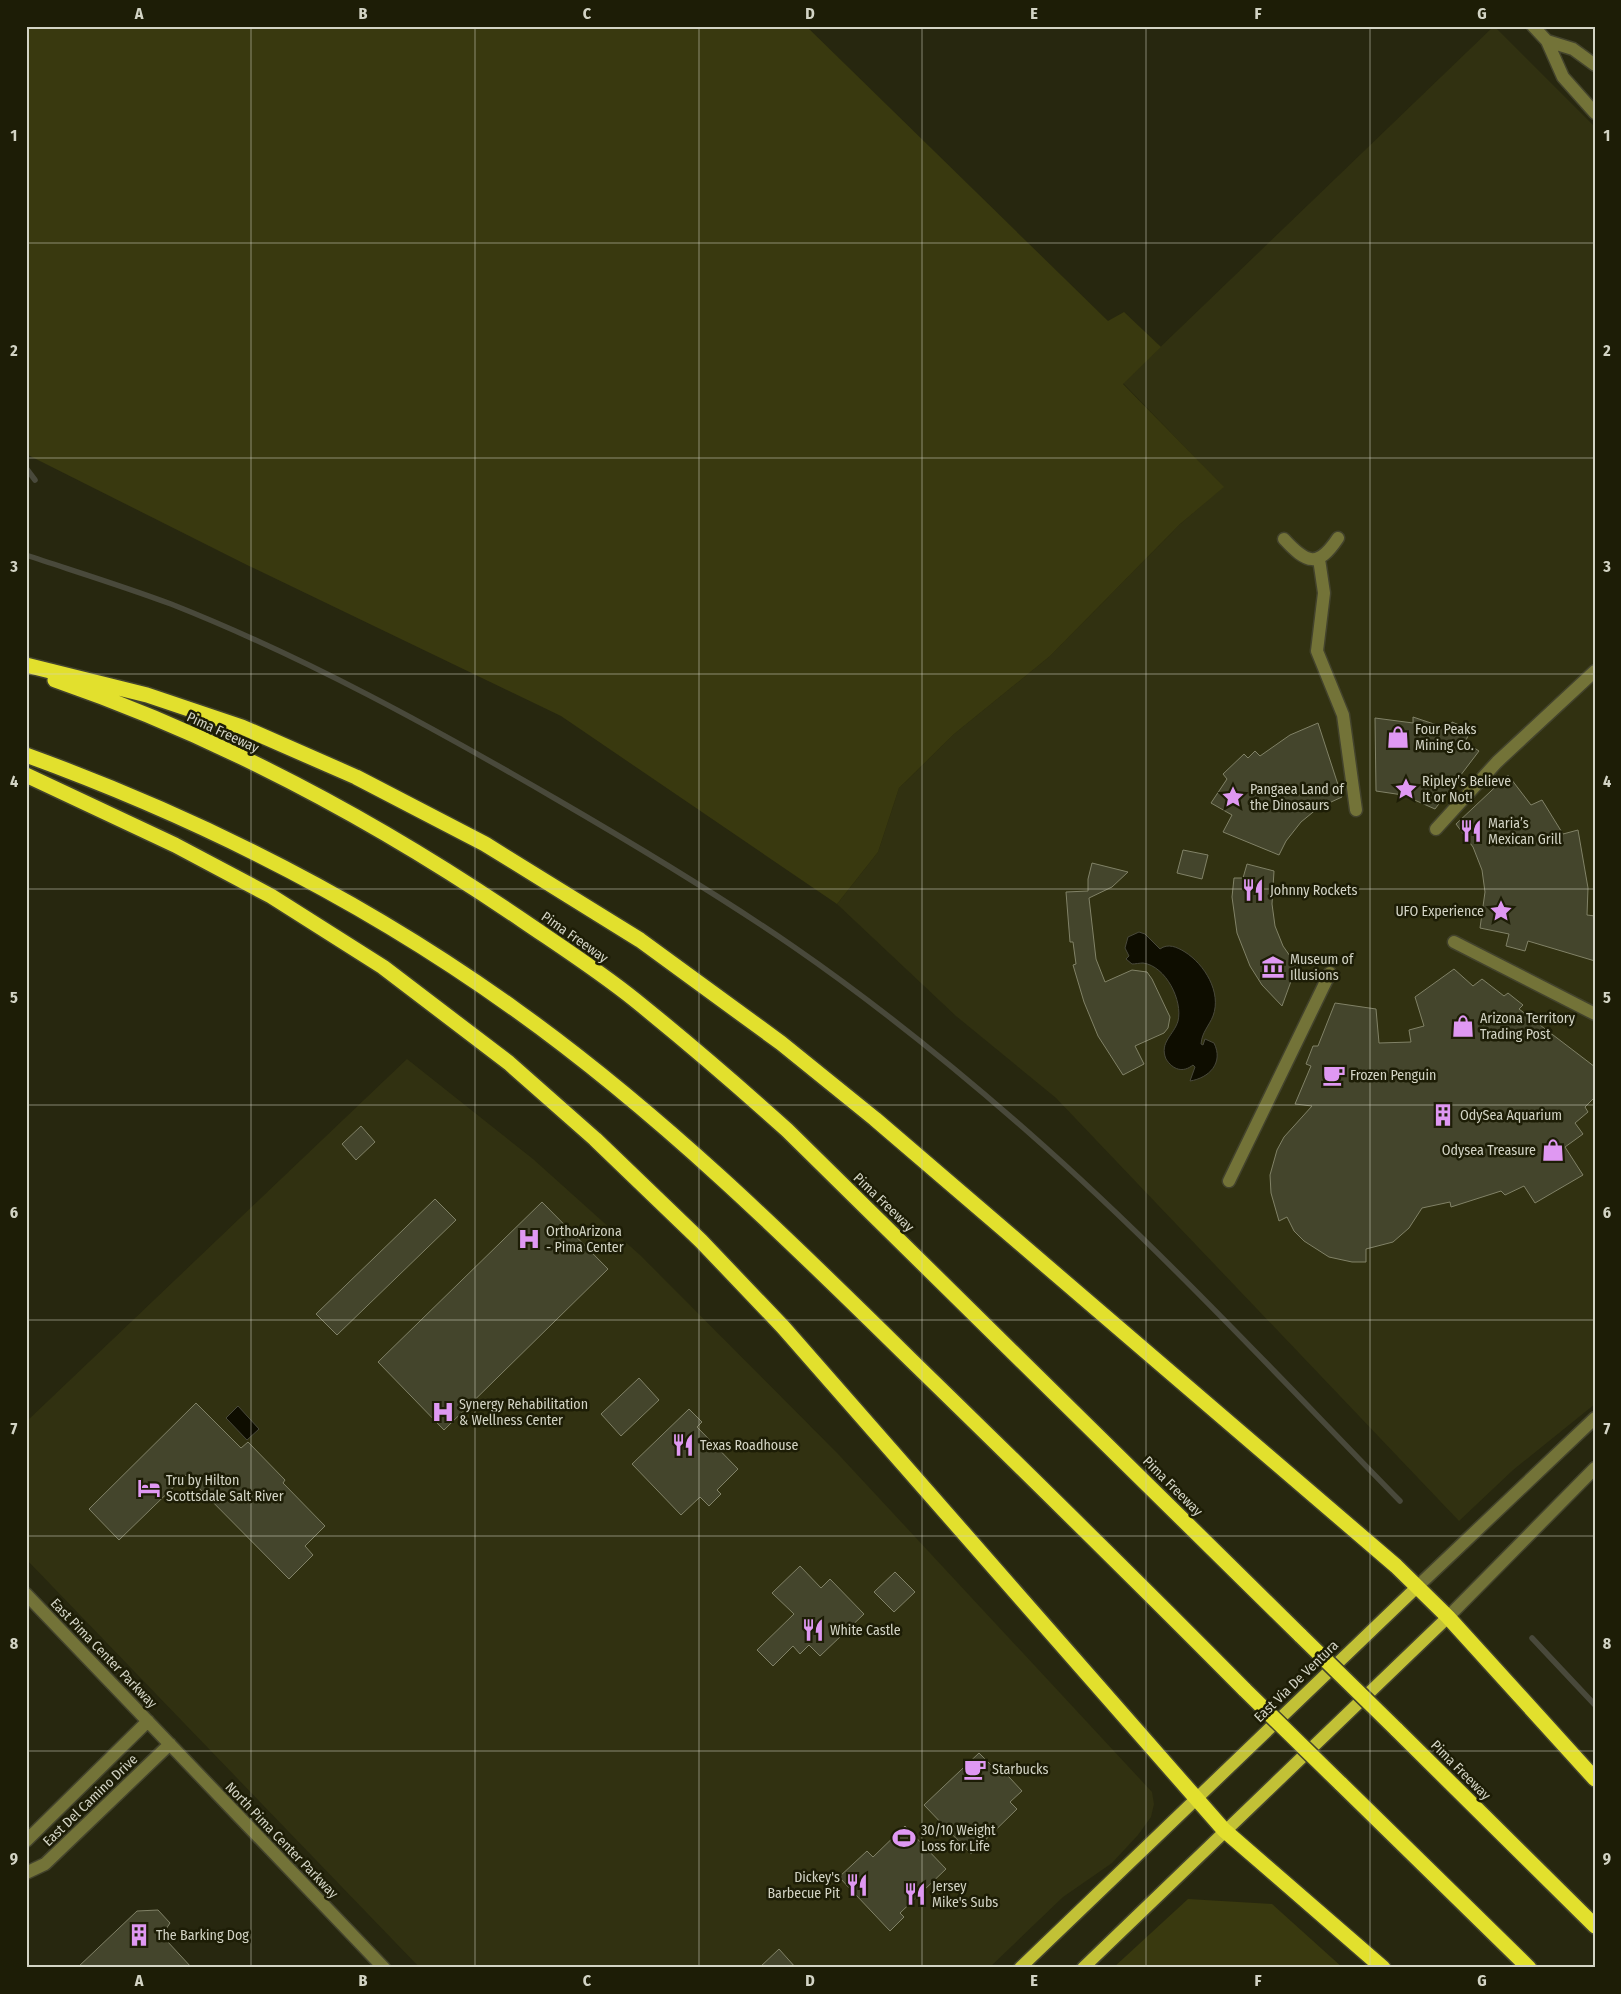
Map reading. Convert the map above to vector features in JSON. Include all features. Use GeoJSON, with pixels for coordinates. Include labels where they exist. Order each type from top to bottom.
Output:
{"type":"FeatureCollection","features":[{"type":"Feature","properties":{"kind":"highway"},"geometry":{"type":"LineString","coordinates":[[26,665],[147,695],[242,727],[356,777],[485,844],[640,940],[780,1042],[875,1118],[1418,1586],[1595,1779]]}},
{"type":"Feature","properties":{"kind":"highway","name":"Pima Freeway"},"geometry":{"type":"LineString","coordinates":[[26,671],[182,731],[328,802],[414,850],[484,894],[634,999],[714,1065],[787,1130],[1595,1926]]}},
{"type":"Feature","properties":{"kind":"highway"},"geometry":{"type":"LineString","coordinates":[[26,755],[141,799],[276,863],[434,954],[514,1008],[598,1070],[764,1216],[1529,1968]]}},
{"type":"Feature","properties":{"kind":"highway"},"geometry":{"type":"LineString","coordinates":[[26,775],[175,845],[271,896],[384,968],[509,1064],[595,1139],[783,1327],[1224,1830],[1383,1968]]}},
{"type":"Feature","properties":{"kind":"main road","name":"East Via De Ventura"},"geometry":{"type":"LineString","coordinates":[[1020,1968],[1418,1586]]}},
{"type":"Feature","properties":{"kind":"main road"},"geometry":{"type":"LineString","coordinates":[[1083,1968],[1224,1830],[1448,1617]]}},
{"type":"Feature","properties":{"kind":"street"},"geometry":{"type":"LineString","coordinates":[[1533,26],[1547,41],[1563,77],[1595,113]]}},
{"type":"Feature","properties":{"kind":"street"},"geometry":{"type":"LineString","coordinates":[[1547,41],[1573,50],[1595,65]]}},
{"type":"Feature","properties":{"kind":"street"},"geometry":{"type":"LineString","coordinates":[[1284,539],[1299,555],[1309,560],[1319,559],[1330,550],[1338,538]]}},
{"type":"Feature","properties":{"kind":"street"},"geometry":{"type":"LineString","coordinates":[[1319,559],[1324,592],[1317,651],[1343,715],[1356,810]]}},
{"type":"Feature","properties":{"kind":"street"},"geometry":{"type":"LineString","coordinates":[[1436,829],[1497,762],[1595,671]]}},
{"type":"Feature","properties":{"kind":"street"},"geometry":{"type":"LineString","coordinates":[[1454,942],[1595,1014]]}},
{"type":"Feature","properties":{"kind":"street"},"geometry":{"type":"LineString","coordinates":[[1229,1181],[1330,973]]}},
{"type":"Feature","properties":{"kind":"street","name":"East Via De Ventura"},"geometry":{"type":"LineString","coordinates":[[1418,1586],[1595,1418]]}},
{"type":"Feature","properties":{"kind":"street"},"geometry":{"type":"LineString","coordinates":[[1448,1617],[1595,1468]]}},
{"type":"Feature","properties":{"kind":"street","name":"East Pima Center Parkway"},"geometry":{"type":"LineString","coordinates":[[26,1594],[159,1733]]}},
{"type":"Feature","properties":{"kind":"street","name":"East Del Camino Drive"},"geometry":{"type":"LineString","coordinates":[[26,1840],[148,1721]]}},
{"type":"Feature","properties":{"kind":"street","name":"North Pima Center Parkway"},"geometry":{"type":"LineString","coordinates":[[159,1733],[384,1968]]}},
{"type":"Feature","properties":{"kind":"street","name":"East Del Camino Drive"},"geometry":{"type":"LineString","coordinates":[[26,1873],[45,1864],[170,1744]]}},
{"type":"Feature","properties":{"kind":"shaded area"},"geometry":{"type":"Polygon","coordinates":[[[26,26],[806,26],[1108,321],[1124,312],[1161,347],[1123,384],[1224,487],[1180,524],[1050,656],[954,734],[899,788],[878,852],[837,904],[561,716],[247,565],[26,454],[26,26]]]}},
{"type":"Feature","properties":{"kind":"shaded area"},"geometry":{"type":"Polygon","coordinates":[[[1494,26],[1595,127],[1595,1404],[1513,1470],[1459,1521],[1056,1098],[956,1016],[837,904],[878,852],[899,788],[954,734],[1050,656],[1180,524],[1223,487],[1123,383],[1494,26]]]}},
{"type":"Feature","properties":{"kind":"shaded area"},"geometry":{"type":"Polygon","coordinates":[[[1139,932],[1145,934],[1160,949],[1172,946],[1182,950],[1199,964],[1210,980],[1215,998],[1215,1007],[1201,1044],[1203,1045],[1205,1039],[1214,1043],[1217,1057],[1213,1068],[1203,1077],[1190,1081],[1195,1067],[1193,1065],[1182,1070],[1172,1066],[1166,1059],[1164,1048],[1178,1021],[1178,1004],[1166,977],[1151,966],[1143,963],[1132,964],[1126,959],[1129,956],[1125,948],[1128,937],[1139,932]]]}},
{"type":"Feature","properties":{"kind":"shaded area"},"geometry":{"type":"Polygon","coordinates":[[[407,1059],[533,1159],[641,1256],[839,1455],[1152,1792],[1154,1804],[1151,1817],[1138,1835],[1112,1863],[1063,1897],[989,1968],[420,1968],[26,1559],[26,1422],[407,1059]]]}},
{"type":"Feature","properties":{"kind":"shaded area"},"geometry":{"type":"Polygon","coordinates":[[[238,1406],[259,1429],[247,1440],[226,1418],[238,1406]]]}},
{"type":"Feature","properties":{"kind":"shaded area"},"geometry":{"type":"Polygon","coordinates":[[[1188,1899],[1272,1904],[1343,1968],[1113,1968],[1188,1899]]]}},
{"type":"Feature","properties":{"kind":"building"},"geometry":{"type":"Polygon","coordinates":[[[1413,717],[1449,729],[1452,722],[1471,730],[1465,742],[1479,751],[1435,809],[1403,795],[1376,791],[1375,718],[1413,723],[1413,717]]]}},
{"type":"Feature","properties":{"kind":"building"},"geometry":{"type":"Polygon","coordinates":[[[1318,723],[1342,797],[1318,808],[1301,822],[1286,841],[1279,855],[1223,832],[1232,815],[1211,803],[1227,779],[1223,774],[1244,754],[1248,758],[1255,751],[1260,756],[1290,735],[1318,723]]]}},
{"type":"Feature","properties":{"kind":"building"},"geometry":{"type":"Polygon","coordinates":[[[1508,775],[1531,805],[1542,800],[1563,834],[1578,830],[1588,888],[1587,915],[1595,916],[1595,961],[1528,941],[1525,951],[1506,946],[1509,934],[1480,928],[1485,892],[1482,870],[1473,847],[1456,824],[1508,775]]]}},
{"type":"Feature","properties":{"kind":"building"},"geometry":{"type":"Polygon","coordinates":[[[1183,850],[1208,855],[1202,879],[1177,873],[1183,850]]]}},
{"type":"Feature","properties":{"kind":"building"},"geometry":{"type":"Polygon","coordinates":[[[1092,863],[1128,872],[1112,887],[1089,898],[1096,959],[1105,982],[1132,970],[1147,972],[1170,1017],[1168,1028],[1164,1033],[1135,1046],[1144,1064],[1123,1075],[1098,1036],[1084,1002],[1073,965],[1076,964],[1073,942],[1070,942],[1066,892],[1088,891],[1088,879],[1092,863]]]}},
{"type":"Feature","properties":{"kind":"building"},"geometry":{"type":"Polygon","coordinates":[[[1247,864],[1274,871],[1272,904],[1275,926],[1283,946],[1299,969],[1294,973],[1282,1006],[1262,985],[1250,966],[1237,933],[1232,897],[1234,878],[1243,878],[1247,864]]]}},
{"type":"Feature","properties":{"kind":"building","name":"OdySea Aquarium"},"geometry":{"type":"Polygon","coordinates":[[[1454,969],[1473,986],[1482,979],[1504,996],[1508,993],[1523,1005],[1519,1009],[1595,1067],[1595,1097],[1585,1107],[1588,1112],[1575,1123],[1583,1134],[1565,1147],[1583,1175],[1535,1203],[1524,1186],[1505,1195],[1501,1191],[1451,1207],[1450,1202],[1422,1208],[1409,1228],[1393,1242],[1366,1249],[1366,1262],[1352,1262],[1329,1257],[1304,1241],[1294,1231],[1287,1217],[1279,1221],[1271,1193],[1270,1175],[1277,1150],[1284,1137],[1312,1106],[1295,1104],[1311,1066],[1306,1064],[1313,1046],[1318,1046],[1335,1003],[1376,1009],[1379,1043],[1411,1042],[1409,1030],[1424,1026],[1415,997],[1454,969]]]}},
{"type":"Feature","properties":{"kind":"building"},"geometry":{"type":"Polygon","coordinates":[[[361,1126],[375,1142],[356,1160],[342,1144],[361,1126]]]}},
{"type":"Feature","properties":{"kind":"building"},"geometry":{"type":"Polygon","coordinates":[[[435,1199],[456,1220],[337,1335],[316,1314],[435,1199]]]}},
{"type":"Feature","properties":{"kind":"building"},"geometry":{"type":"Polygon","coordinates":[[[542,1202],[608,1269],[444,1430],[378,1362],[542,1202]]]}},
{"type":"Feature","properties":{"kind":"building"},"geometry":{"type":"Polygon","coordinates":[[[639,1378],[659,1400],[621,1436],[601,1414],[639,1378]]]}},
{"type":"Feature","properties":{"kind":"building"},"geometry":{"type":"Polygon","coordinates":[[[196,1403],[241,1448],[248,1442],[285,1480],[283,1483],[325,1526],[305,1546],[313,1555],[289,1579],[186,1475],[119,1540],[89,1509],[196,1403]]]}},
{"type":"Feature","properties":{"kind":"building","name":"Texas Roadhouse"},"geometry":{"type":"Polygon","coordinates":[[[689,1409],[702,1422],[697,1427],[738,1469],[717,1490],[721,1494],[709,1506],[700,1497],[681,1515],[632,1464],[689,1409]]]}},
{"type":"Feature","properties":{"kind":"building","name":"White Castle"},"geometry":{"type":"Polygon","coordinates":[[[800,1566],[821,1588],[830,1579],[864,1614],[820,1656],[809,1645],[800,1654],[793,1646],[773,1666],[757,1650],[794,1614],[772,1593],[800,1566]]]}},
{"type":"Feature","properties":{"kind":"building"},"geometry":{"type":"Polygon","coordinates":[[[895,1572],[915,1592],[894,1612],[874,1592],[895,1572]]]}},
{"type":"Feature","properties":{"kind":"building"},"geometry":{"type":"Polygon","coordinates":[[[979,1753],[992,1766],[996,1763],[1022,1791],[1010,1802],[1017,1809],[971,1854],[924,1805],[979,1753]]]}},
{"type":"Feature","properties":{"kind":"building"},"geometry":{"type":"Polygon","coordinates":[[[905,1826],[946,1869],[900,1913],[904,1917],[890,1931],[839,1877],[867,1851],[873,1857],[905,1826]]]}},
{"type":"Feature","properties":{"kind":"building","name":"The Barking Dog"},"geometry":{"type":"Polygon","coordinates":[[[158,1910],[170,1923],[166,1929],[167,1941],[192,1968],[77,1968],[137,1911],[158,1910]]]}},
{"type":"Feature","properties":{"kind":"building"},"geometry":{"type":"Polygon","coordinates":[[[779,1949],[796,1968],[759,1968],[779,1949]]]}},
{"type":"Feature","properties":{"kind":"waterway"},"geometry":{"type":"LineString","coordinates":[[26,468],[35,480]]}},
{"type":"Feature","properties":{"kind":"waterway"},"geometry":{"type":"LineString","coordinates":[[26,555],[171,604],[270,647],[367,694],[617,834],[765,927],[854,990],[942,1059],[1076,1175],[1217,1312],[1400,1501]]}},
{"type":"Feature","properties":{"kind":"waterway"},"geometry":{"type":"LineString","coordinates":[[1532,1638],[1595,1705]]}},
{"type":"Feature","properties":{"kind":"place","name":"Four Peaks Mining Co."},"geometry":{"type":"Point","coordinates":[1398,737]}},
{"type":"Feature","properties":{"kind":"place","name":"Ripley’s Believe It or Not!"},"geometry":{"type":"Point","coordinates":[1406,789]}},
{"type":"Feature","properties":{"kind":"place","name":"Pangaea Land of the Dinosaurs"},"geometry":{"type":"Point","coordinates":[1233,797]}},
{"type":"Feature","properties":{"kind":"place","name":"Maria’s Mexican Grill"},"geometry":{"type":"Point","coordinates":[1471,831]}},
{"type":"Feature","properties":{"kind":"place","name":"Johnny Rockets"},"geometry":{"type":"Point","coordinates":[1253,890]}},
{"type":"Feature","properties":{"kind":"place","name":"UFO Experience"},"geometry":{"type":"Point","coordinates":[1501,911]}},
{"type":"Feature","properties":{"kind":"place","name":"Museum of Illusions"},"geometry":{"type":"Point","coordinates":[1273,967]}},
{"type":"Feature","properties":{"kind":"place","name":"Arizona Territory Trading Post"},"geometry":{"type":"Point","coordinates":[1463,1026]}},
{"type":"Feature","properties":{"kind":"place","name":"Frozen Penguin"},"geometry":{"type":"Point","coordinates":[1334,1075]}},
{"type":"Feature","properties":{"kind":"place","name":"OdySea Aquarium"},"geometry":{"type":"Point","coordinates":[1443,1115]}},
{"type":"Feature","properties":{"kind":"place","name":"Odysea Treasure"},"geometry":{"type":"Point","coordinates":[1553,1150]}},
{"type":"Feature","properties":{"kind":"place","name":"OrthoArizona - Pima Center"},"geometry":{"type":"Point","coordinates":[529,1239]}},
{"type":"Feature","properties":{"kind":"place","name":"Synergy Rehabilitation & Wellness Center"},"geometry":{"type":"Point","coordinates":[443,1412]}},
{"type":"Feature","properties":{"kind":"place","name":"Texas Roadhouse"},"geometry":{"type":"Point","coordinates":[683,1445]}},
{"type":"Feature","properties":{"kind":"place","name":"Tru by Hilton Scottsdale Salt River"},"geometry":{"type":"Point","coordinates":[149,1488]}},
{"type":"Feature","properties":{"kind":"place","name":"White Castle"},"geometry":{"type":"Point","coordinates":[813,1630]}},
{"type":"Feature","properties":{"kind":"place","name":"Starbucks"},"geometry":{"type":"Point","coordinates":[975,1769]}},
{"type":"Feature","properties":{"kind":"place","name":"30/10 Weight Loss for Life"},"geometry":{"type":"Point","coordinates":[904,1838]}},
{"type":"Feature","properties":{"kind":"place","name":"Dickey's Barbecue Pit"},"geometry":{"type":"Point","coordinates":[857,1885]}},
{"type":"Feature","properties":{"kind":"place","name":"Jersey Mike's Subs"},"geometry":{"type":"Point","coordinates":[915,1894]}},
{"type":"Feature","properties":{"kind":"place","name":"The Barking Dog"},"geometry":{"type":"Point","coordinates":[139,1935]}}]}
